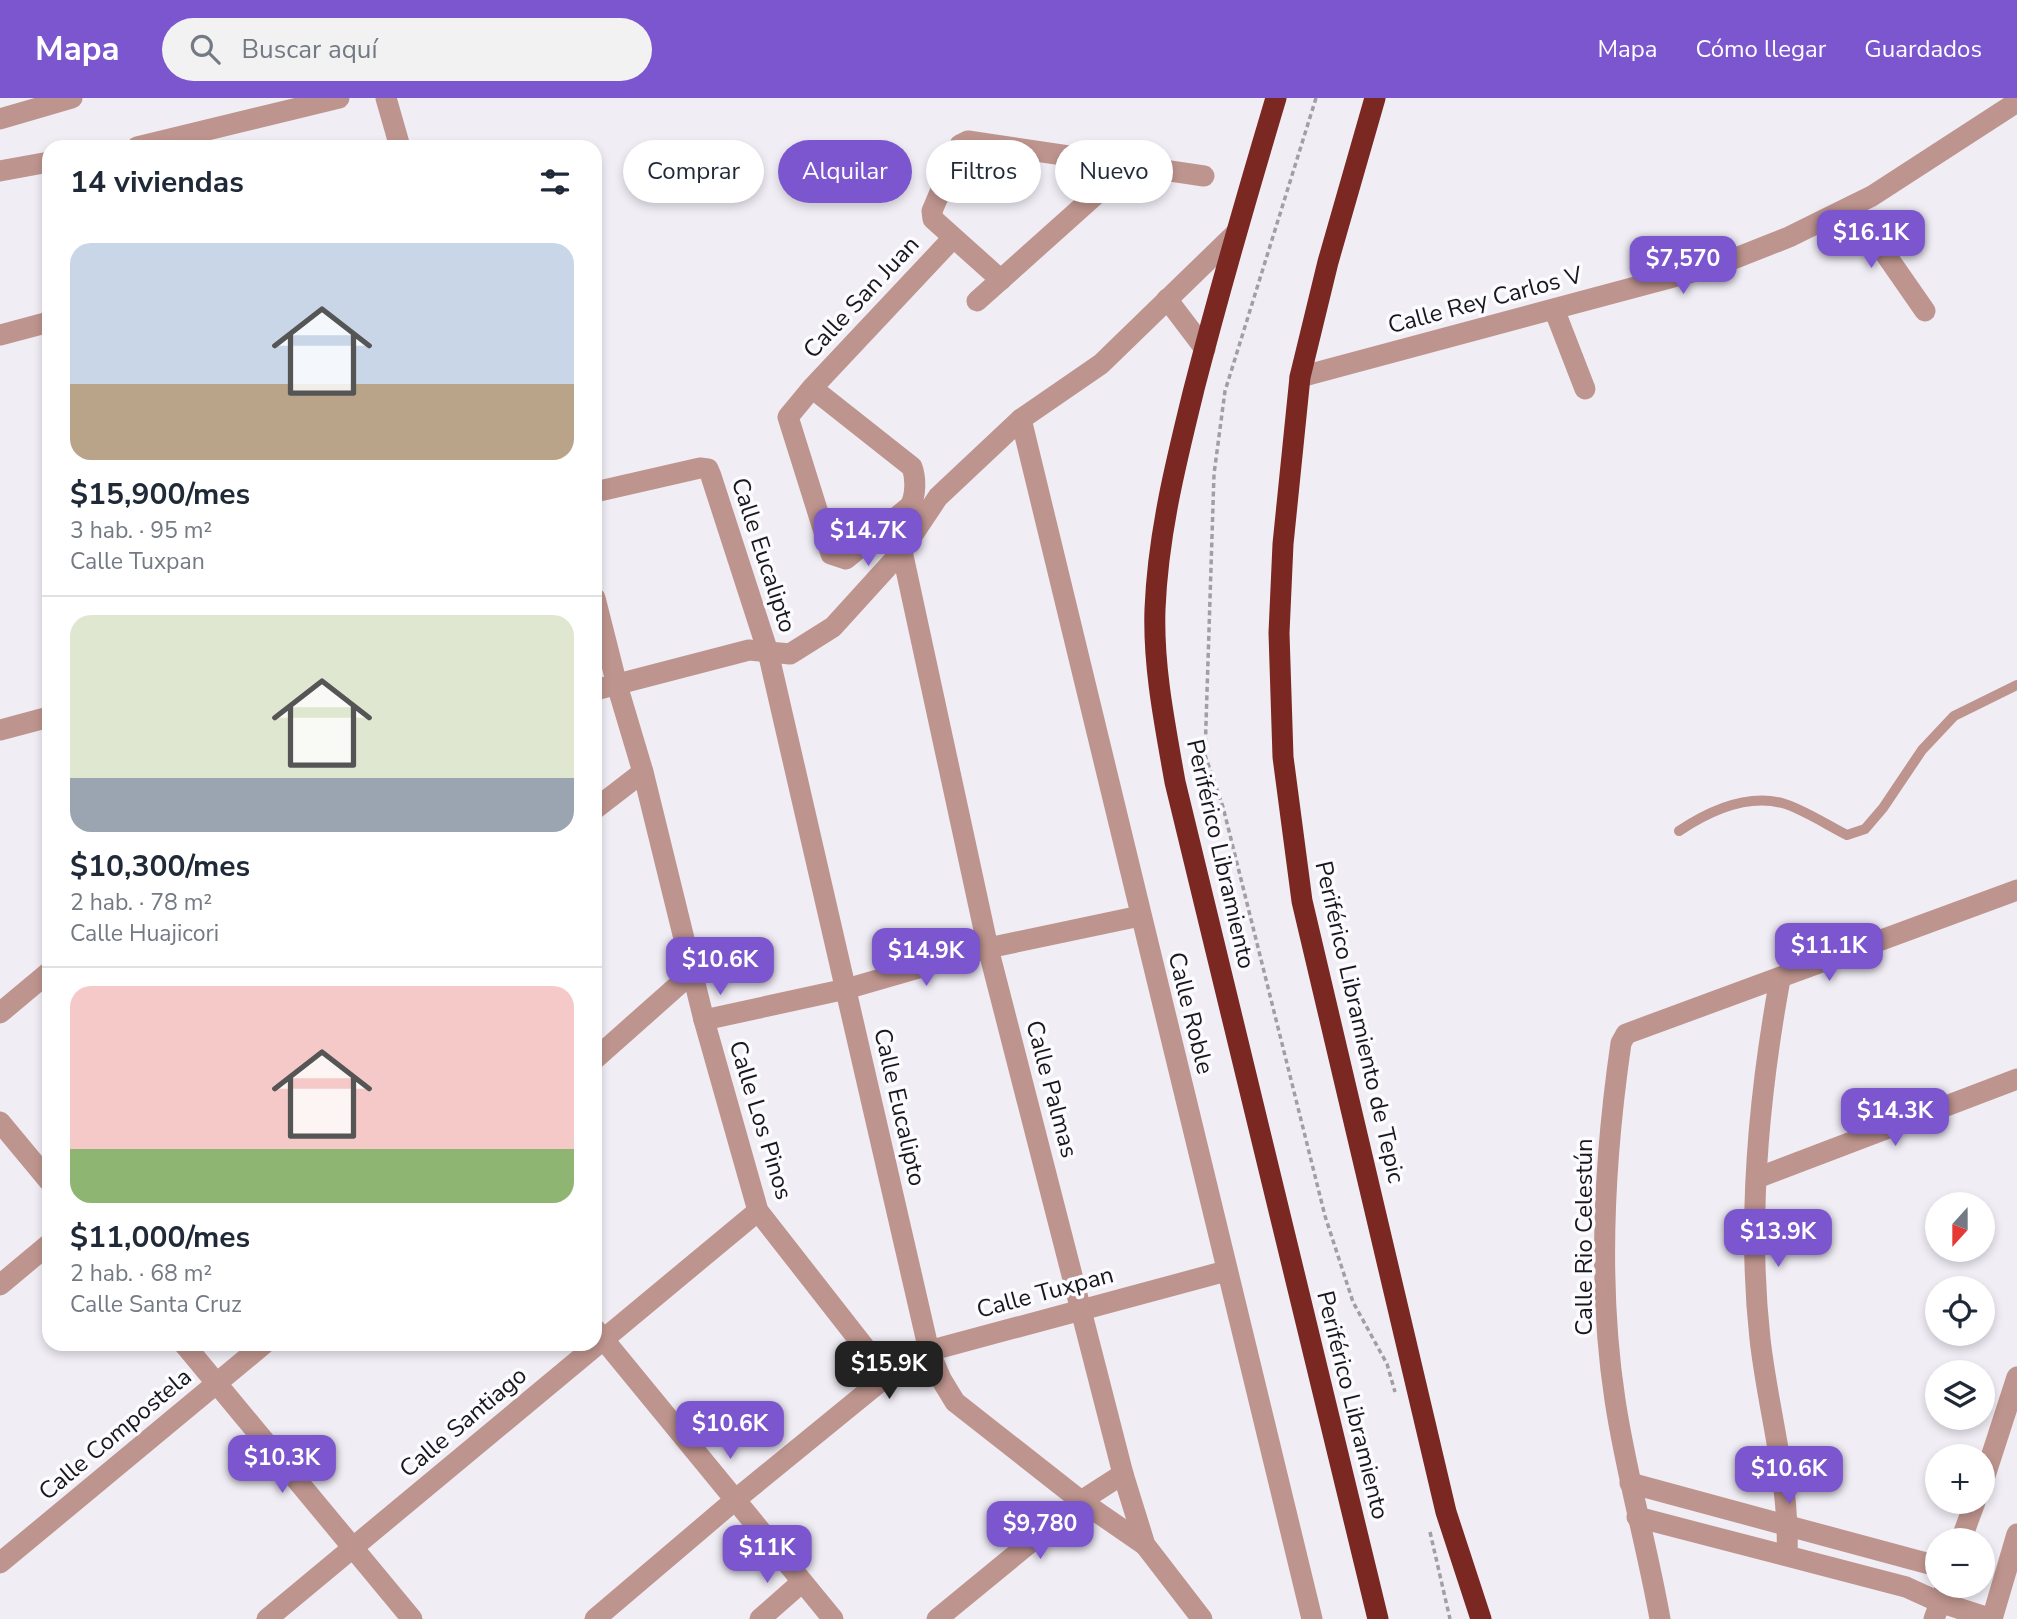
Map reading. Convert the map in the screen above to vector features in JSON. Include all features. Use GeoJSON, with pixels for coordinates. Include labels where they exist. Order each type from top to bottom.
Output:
{"type":"FeatureCollection","features":[{"type":"Feature","properties":{"kind":"highway","name":"Periférico Libramiento"},"geometry":{"type":"LineString","coordinates":[[1276,98],[1236,233],[1172,476],[1158,565],[1155,612],[1162,713],[1175,782],[1378,1619]]}},
{"type":"Feature","properties":{"kind":"highway","name":"Periférico Libramiento de Tepic"},"geometry":{"type":"LineString","coordinates":[[1375,98],[1328,262],[1300,377],[1283,544],[1279,633],[1283,757],[1302,901],[1447,1512],[1481,1619]]}},
{"type":"Feature","properties":{"kind":"street"},"geometry":{"type":"LineString","coordinates":[[0,119],[72,98]]}},
{"type":"Feature","properties":{"kind":"street"},"geometry":{"type":"LineString","coordinates":[[166,140],[339,98]]}},
{"type":"Feature","properties":{"kind":"street"},"geometry":{"type":"LineString","coordinates":[[386,98],[398,140]]}},
{"type":"Feature","properties":{"kind":"street","name":"Calle Rey Carlos V"},"geometry":{"type":"LineString","coordinates":[[1300,377],[1718,265],[1789,237],[1872,196],[2017,102]]}},
{"type":"Feature","properties":{"kind":"street","name":"Calle San Juan"},"geometry":{"type":"LineString","coordinates":[[886,527],[846,559],[831,554],[788,417],[953,238],[933,219],[932,211],[960,145],[968,141],[1055,154]]}},
{"type":"Feature","properties":{"kind":"street"},"geometry":{"type":"LineString","coordinates":[[0,171],[42,164]]}},
{"type":"Feature","properties":{"kind":"street","name":"Calle San Juan"},"geometry":{"type":"LineString","coordinates":[[1173,171],[1204,176]]}},
{"type":"Feature","properties":{"kind":"street"},"geometry":{"type":"LineString","coordinates":[[977,301],[1087,203]]}},
{"type":"Feature","properties":{"kind":"street"},"geometry":{"type":"LineString","coordinates":[[1852,206],[1925,310]]}},
{"type":"Feature","properties":{"kind":"street"},"geometry":{"type":"LineString","coordinates":[[602,688],[749,650],[790,654],[833,627],[902,551],[938,497],[1021,419],[1101,364],[1236,233]]}},
{"type":"Feature","properties":{"kind":"street"},"geometry":{"type":"LineString","coordinates":[[953,238],[1001,280]]}},
{"type":"Feature","properties":{"kind":"street"},"geometry":{"type":"LineString","coordinates":[[1167,299],[1205,349]]}},
{"type":"Feature","properties":{"kind":"street"},"geometry":{"type":"LineString","coordinates":[[1554,309],[1585,389]]}},
{"type":"Feature","properties":{"kind":"street"},"geometry":{"type":"LineString","coordinates":[[0,335],[42,324]]}},
{"type":"Feature","properties":{"kind":"street"},"geometry":{"type":"LineString","coordinates":[[812,388],[912,467],[915,474],[913,500],[910,506],[886,527],[902,551]]}},
{"type":"Feature","properties":{"kind":"street","name":"Calle Roble"},"geometry":{"type":"LineString","coordinates":[[1021,419],[1312,1619]]}},
{"type":"Feature","properties":{"kind":"street","name":"Calle Eucalipto"},"geometry":{"type":"LineString","coordinates":[[602,490],[699,468],[708,469],[768,652],[929,1351],[941,1378],[955,1402],[1081,1500],[1145,1545]]}},
{"type":"Feature","properties":{"kind":"street","name":"Calle Palmas"},"geometry":{"type":"LineString","coordinates":[[902,551],[989,948],[1124,1474],[1145,1545],[1202,1619]]}},
{"type":"Feature","properties":{"kind":"street","name":"Calle Los Pinos"},"geometry":{"type":"LineString","coordinates":[[602,626],[643,772],[704,1020],[758,1211],[887,1376]]}},
{"type":"Feature","properties":{"kind":"street"},"geometry":{"type":"LineString","coordinates":[[0,730],[42,719]]}},
{"type":"Feature","properties":{"kind":"street"},"geometry":{"type":"LineString","coordinates":[[602,804],[643,772]]}},
{"type":"Feature","properties":{"kind":"street"},"geometry":{"type":"LineString","coordinates":[[1787,1555],[1785,1488],[1760,1338],[1755,1239],[1767,1049],[1780,979],[2017,890]]}},
{"type":"Feature","properties":{"kind":"street"},"geometry":{"type":"LineString","coordinates":[[704,1020],[846,989],[989,948],[1140,916]]}},
{"type":"Feature","properties":{"kind":"street"},"geometry":{"type":"LineString","coordinates":[[602,1053],[693,972]]}},
{"type":"Feature","properties":{"kind":"street"},"geometry":{"type":"LineString","coordinates":[[0,1013],[42,978]]}},
{"type":"Feature","properties":{"kind":"street","name":"Calle Rio Celestún"},"geometry":{"type":"LineString","coordinates":[[1660,1619],[1614,1398],[1605,1304],[1605,1217],[1611,1113],[1621,1044],[1626,1034],[1780,979]]}},
{"type":"Feature","properties":{"kind":"street"},"geometry":{"type":"LineString","coordinates":[[1757,1178],[2017,1079]]}},
{"type":"Feature","properties":{"kind":"street"},"geometry":{"type":"LineString","coordinates":[[0,1122],[42,1173]]}},
{"type":"Feature","properties":{"kind":"street","name":"Calle Santiago"},"geometry":{"type":"LineString","coordinates":[[602,1332],[758,1211]]}},
{"type":"Feature","properties":{"kind":"street"},"geometry":{"type":"LineString","coordinates":[[0,1285],[42,1250]]}},
{"type":"Feature","properties":{"kind":"street","name":"Calle Tuxpan"},"geometry":{"type":"LineString","coordinates":[[595,1619],[887,1376],[898,1359],[1226,1270]]}},
{"type":"Feature","properties":{"kind":"street"},"geometry":{"type":"LineString","coordinates":[[602,1338],[834,1619]]}},
{"type":"Feature","properties":{"kind":"street"},"geometry":{"type":"LineString","coordinates":[[190,1351],[412,1619]]}},
{"type":"Feature","properties":{"kind":"street","name":"Calle Compostela"},"geometry":{"type":"LineString","coordinates":[[0,1563],[256,1351]]}},
{"type":"Feature","properties":{"kind":"street","name":"Calle Santiago"},"geometry":{"type":"LineString","coordinates":[[267,1619],[579,1351]]}},
{"type":"Feature","properties":{"kind":"street"},"geometry":{"type":"LineString","coordinates":[[1995,1445],[2017,1377]]}},
{"type":"Feature","properties":{"kind":"street"},"geometry":{"type":"LineString","coordinates":[[937,1619],[1081,1500],[1124,1474]]}},
{"type":"Feature","properties":{"kind":"street"},"geometry":{"type":"LineString","coordinates":[[1630,1483],[1925,1563]]}},
{"type":"Feature","properties":{"kind":"street"},"geometry":{"type":"LineString","coordinates":[[1637,1517],[1906,1587],[1940,1602],[1992,1619],[1992,1598]]}},
{"type":"Feature","properties":{"kind":"street"},"geometry":{"type":"LineString","coordinates":[[1995,1577],[2017,1534]]}},
{"type":"Feature","properties":{"kind":"street"},"geometry":{"type":"LineString","coordinates":[[760,1619],[802,1582]]}},
{"type":"Feature","properties":{"kind":"lane"},"geometry":{"type":"LineString","coordinates":[[1679,831],[1697,818],[1746,800],[1783,803],[1847,835],[1865,829],[1883,808],[1922,750],[1954,716],[2017,685]]}}]}
